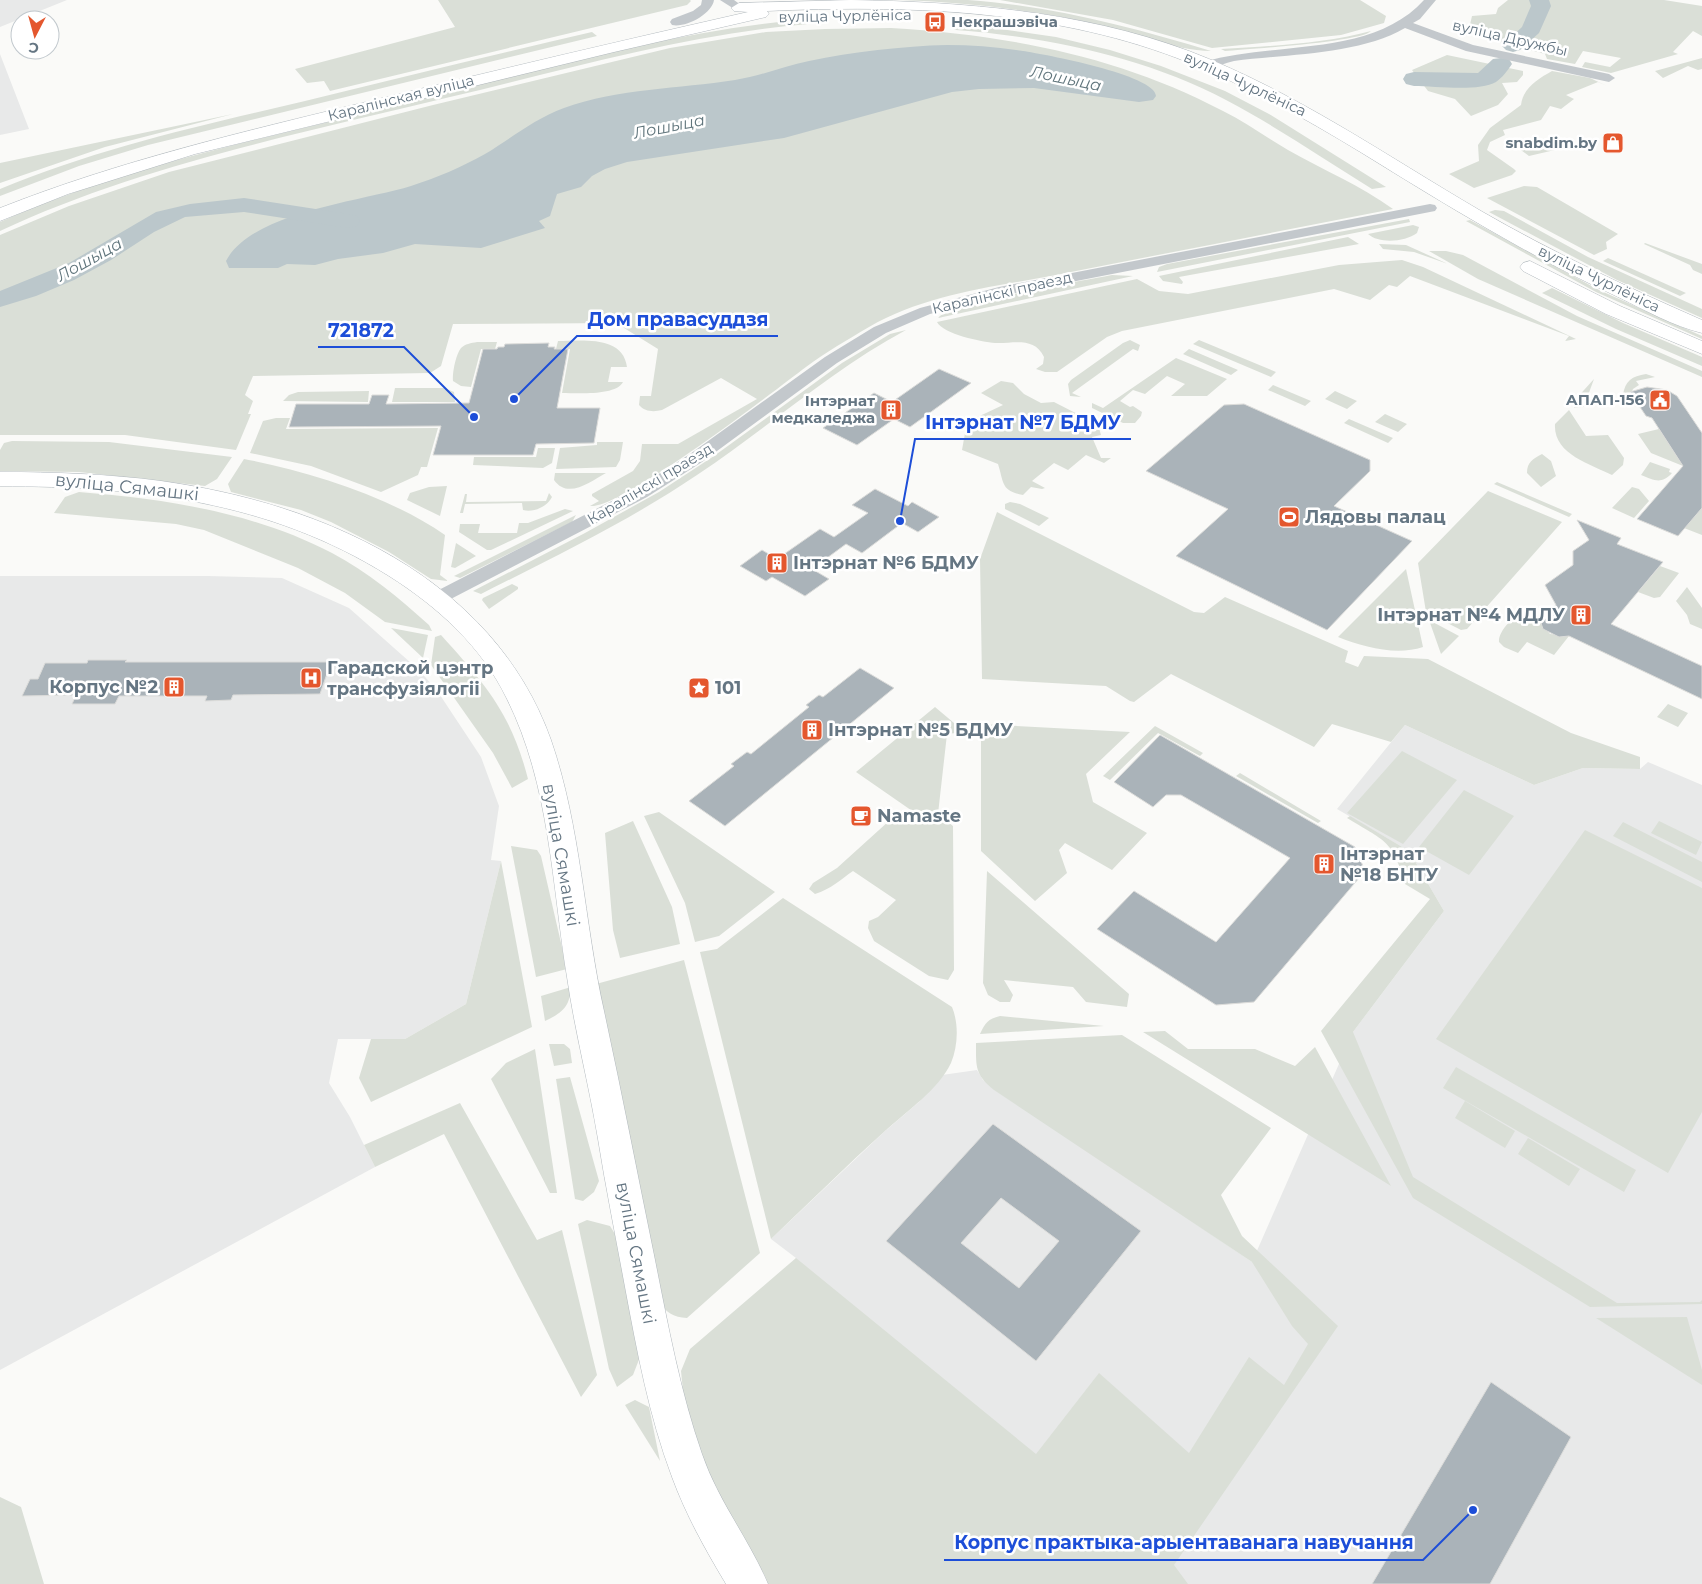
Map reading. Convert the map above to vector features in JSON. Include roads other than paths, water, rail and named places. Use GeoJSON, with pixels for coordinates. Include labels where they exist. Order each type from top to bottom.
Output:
{"type":"FeatureCollection","features":[{"type":"Feature","properties":{"kind":"main road","name":"Каралінская вуліца"},"geometry":{"type":"LineString","coordinates":[[0,215],[62,190],[123,169],[189,150],[676,22],[769,0]]}},
{"type":"Feature","properties":{"kind":"main road","name":"Каралінская вуліца"},"geometry":{"type":"LineString","coordinates":[[0,201],[57,179],[150,149],[614,47],[738,8],[790,5],[808,0]]}},
{"type":"Feature","properties":{"kind":"main road","name":"вуліца Чурлёніса"},"geometry":{"type":"LineString","coordinates":[[790,5],[822,2],[927,5],[1020,14],[1128,37],[1200,69],[1300,109],[1511,236],[1569,266],[1702,327]]}},
{"type":"Feature","properties":{"kind":"main road","name":"вуліца Чурлёніса"},"geometry":{"type":"LineString","coordinates":[[738,8],[890,14],[1004,22],[1099,41],[1200,69],[1540,273],[1589,298],[1702,348]]}},
{"type":"Feature","properties":{"kind":"main road"},"geometry":{"type":"LineString","coordinates":[[1430,208],[1452,201]]}},
{"type":"Feature","properties":{"kind":"main road","name":"вуліца Сямашкі"},"geometry":{"type":"LineString","coordinates":[[0,479],[113,482],[162,487],[238,503],[318,529],[362,549],[400,571],[438,598],[464,621],[501,664],[532,725],[542,751],[562,844],[586,1005],[604,1084],[623,1192],[658,1366],[692,1480],[748,1584]]}},
{"type":"Feature","properties":{"kind":"street"},"geometry":{"type":"LineString","coordinates":[[676,22],[701,12],[707,6],[708,0]]}},
{"type":"Feature","properties":{"kind":"street"},"geometry":{"type":"LineString","coordinates":[[1200,69],[1230,58],[1358,41],[1405,24],[1424,11],[1430,0]]}},
{"type":"Feature","properties":{"kind":"street","name":"вуліца Дружбы"},"geometry":{"type":"LineString","coordinates":[[1405,24],[1470,48],[1609,78]]}},
{"type":"Feature","properties":{"kind":"street","name":"Каралінскі праезд"},"geometry":{"type":"LineString","coordinates":[[438,598],[588,522],[651,487],[696,458],[835,358],[906,318],[943,305],[999,292],[1430,208]]}},
{"type":"Feature","properties":{"kind":"water"},"geometry":{"type":"Polygon","coordinates":[[[947,45],[1004,48],[1074,61],[1119,73],[1138,81],[1151,88],[1156,96],[1153,100],[1139,102],[1034,88],[979,89],[952,92],[784,138],[627,162],[605,169],[592,176],[581,187],[557,194],[550,216],[539,221],[545,228],[481,248],[415,244],[383,253],[338,259],[315,265],[287,264],[278,268],[229,268],[226,261],[239,244],[259,231],[283,220],[338,203],[390,192],[439,176],[485,154],[553,112],[585,101],[606,96],[735,80],[800,63],[843,55],[895,48],[947,45]]]}},
{"type":"Feature","properties":{"kind":"waterway","name":"Лошыца"},"geometry":{"type":"LineString","coordinates":[[1513,46],[1532,29],[1533,22],[1541,6],[1539,0]]}},
{"type":"Feature","properties":{"kind":"waterway","name":"Лошыца"},"geometry":{"type":"LineString","coordinates":[[1414,79],[1479,80],[1489,77],[1501,64]]}},
{"type":"Feature","properties":{"kind":"waterway","name":"Лошыца"},"geometry":{"type":"LineString","coordinates":[[190,211],[244,205],[348,221]]}},
{"type":"Feature","properties":{"kind":"waterway","name":"Лошыца"},"geometry":{"type":"LineString","coordinates":[[0,299],[26,291],[65,275],[111,250],[155,221],[175,214]]}},
{"type":"Feature","properties":{"kind":"place","name":"Некрашэвіча"},"geometry":{"type":"Point","coordinates":[935,22]}},
{"type":"Feature","properties":{"kind":"place","name":"snabdim.by"},"geometry":{"type":"Point","coordinates":[1613,143]}},
{"type":"Feature","properties":{"kind":"place","name":"Дом правасуддзя"},"geometry":{"type":"Point","coordinates":[514,399]}},
{"type":"Feature","properties":{"kind":"place","name":"АПАП-156"},"geometry":{"type":"Point","coordinates":[1660,400]}},
{"type":"Feature","properties":{"kind":"place","name":"Інтэрнат медкаледжа"},"geometry":{"type":"Point","coordinates":[891,410]}},
{"type":"Feature","properties":{"kind":"place","name":"721872"},"geometry":{"type":"Point","coordinates":[474,417]}},
{"type":"Feature","properties":{"kind":"place","name":"Лядовы палац"},"geometry":{"type":"Point","coordinates":[1289,517]}},
{"type":"Feature","properties":{"kind":"place","name":"Інтэрнат №7 БДМУ"},"geometry":{"type":"Point","coordinates":[900,521]}},
{"type":"Feature","properties":{"kind":"place","name":"Інтэрнат №6 БДМУ"},"geometry":{"type":"Point","coordinates":[777,563]}},
{"type":"Feature","properties":{"kind":"place","name":"Інтэрнат №4 МДЛУ"},"geometry":{"type":"Point","coordinates":[1581,615]}},
{"type":"Feature","properties":{"kind":"place","name":"Гарадской цэнтр трансфузіялогіі"},"geometry":{"type":"Point","coordinates":[311,678]}},
{"type":"Feature","properties":{"kind":"place","name":"Корпус №2"},"geometry":{"type":"Point","coordinates":[174,687]}},
{"type":"Feature","properties":{"kind":"place","name":"101"},"geometry":{"type":"Point","coordinates":[699,688]}},
{"type":"Feature","properties":{"kind":"place","name":"Інтэрнат №5 БДМУ"},"geometry":{"type":"Point","coordinates":[812,730]}},
{"type":"Feature","properties":{"kind":"place","name":"Namaste"},"geometry":{"type":"Point","coordinates":[861,816]}},
{"type":"Feature","properties":{"kind":"place","name":"Інтэрнат №18 БНТУ"},"geometry":{"type":"Point","coordinates":[1324,864]}},
{"type":"Feature","properties":{"kind":"place","name":"Корпус практыка-арыентаванага навучання"},"geometry":{"type":"Point","coordinates":[1473,1510]}}]}
